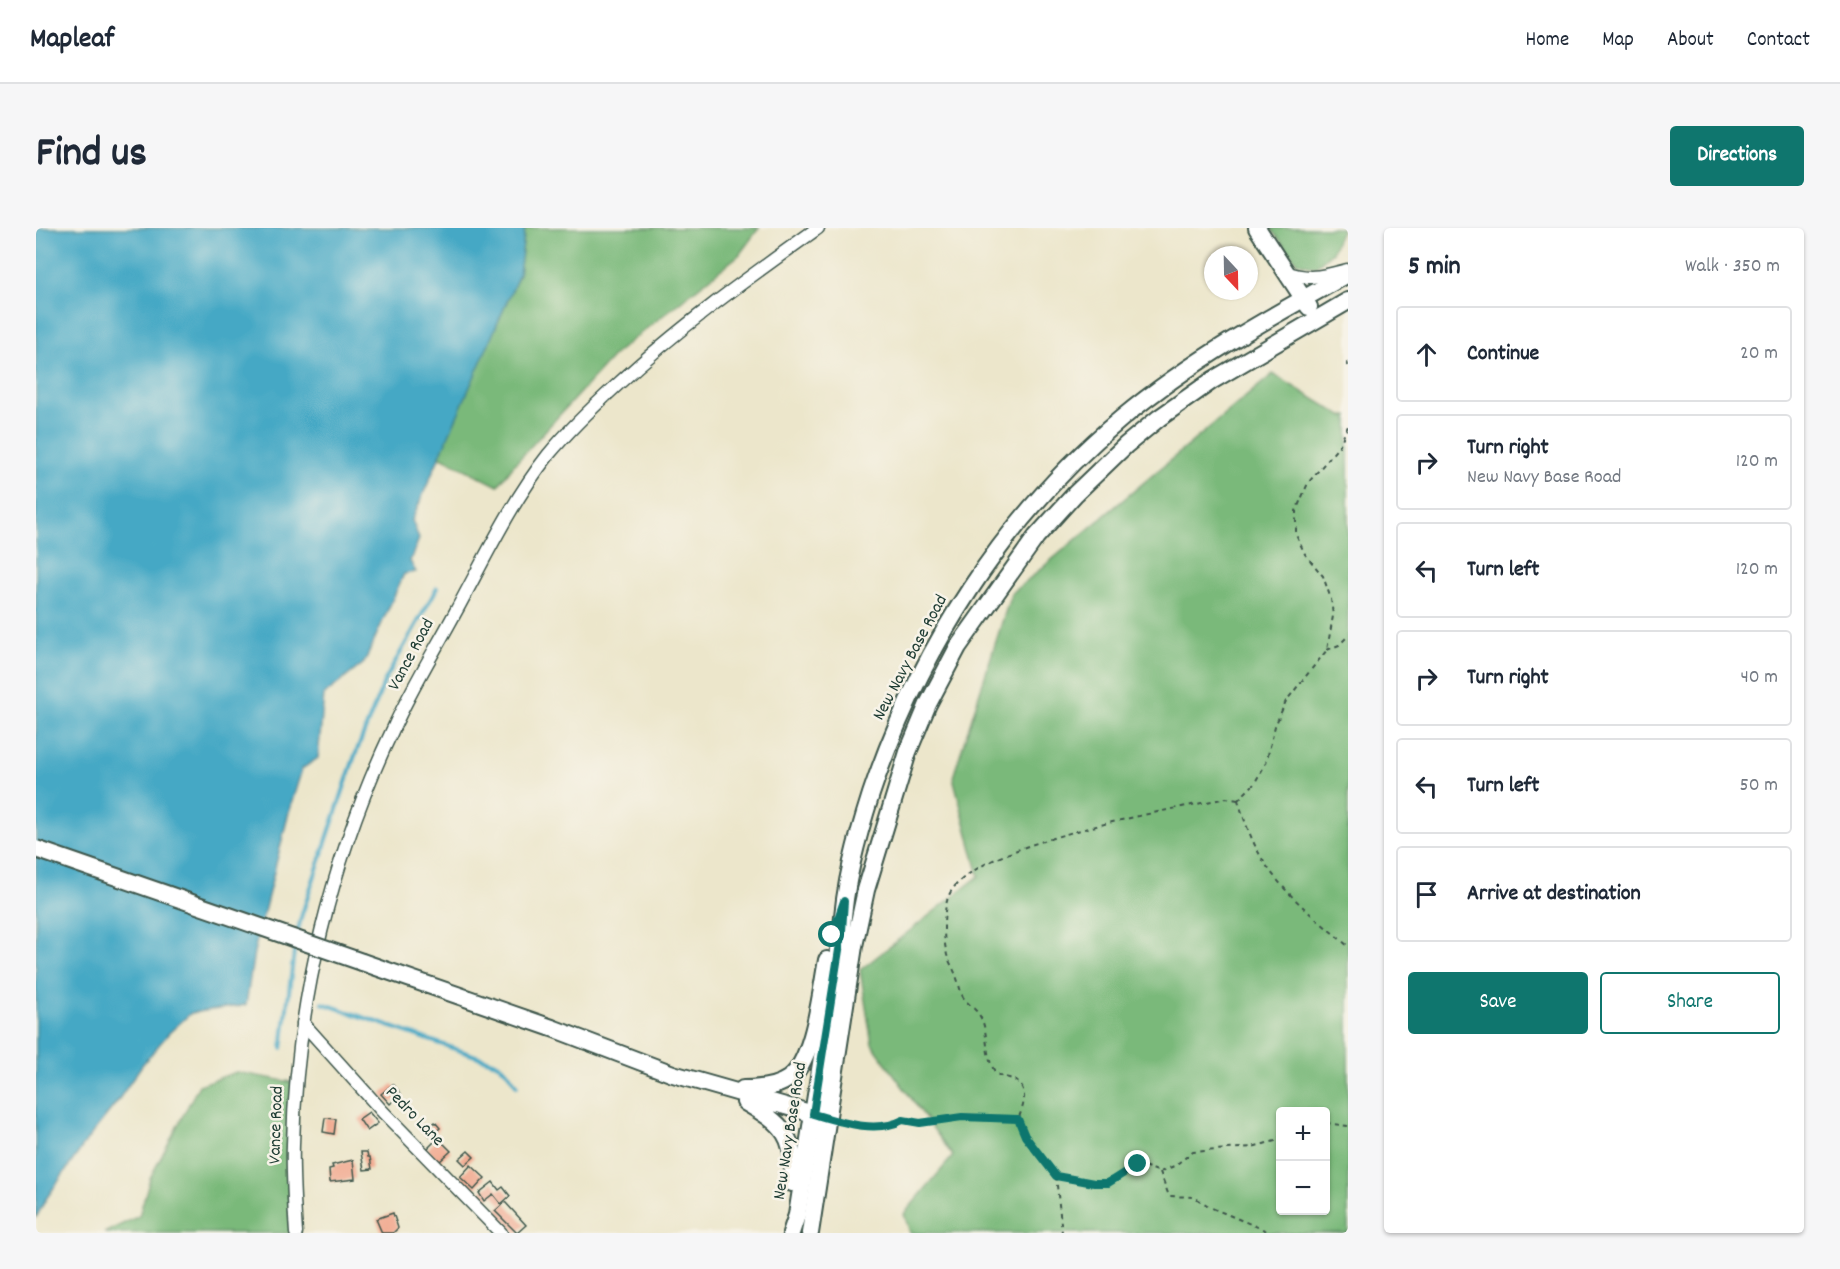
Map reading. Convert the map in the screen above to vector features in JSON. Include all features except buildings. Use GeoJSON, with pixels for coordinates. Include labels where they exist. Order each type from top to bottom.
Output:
{"type":"FeatureCollection","features":[{"type":"Feature","properties":{"kind":"main road"},"geometry":{"type":"LineString","coordinates":[[1257,228],[1317,318]]}},
{"type":"Feature","properties":{"kind":"main road","name":"New Navy Base Road"},"geometry":{"type":"LineString","coordinates":[[810,1233],[844,901],[863,819],[901,714],[938,642],[974,583],[1016,527],[1063,474],[1122,418],[1181,373],[1249,329],[1348,274]]}},
{"type":"Feature","properties":{"kind":"main road","name":"New Navy Base Road"},"geometry":{"type":"LineString","coordinates":[[790,1233],[821,1116],[866,891],[908,752],[928,704],[958,648],[978,615],[1036,537],[1075,494],[1126,445],[1213,380],[1348,301]]}},
{"type":"Feature","properties":{"kind":"main road"},"geometry":{"type":"LineString","coordinates":[[36,849],[552,1028],[674,1074],[821,1116]]}},
{"type":"Feature","properties":{"kind":"main road"},"geometry":{"type":"LineString","coordinates":[[724,1089],[763,1089],[790,1079],[804,1063],[811,1040],[832,935],[844,901]]}},
{"type":"Feature","properties":{"kind":"main road"},"geometry":{"type":"LineString","coordinates":[[724,1089],[783,1128],[791,1145],[794,1165],[790,1233]]}},
{"type":"Feature","properties":{"kind":"street","name":"Vance Road"},"geometry":{"type":"LineString","coordinates":[[296,1233],[293,1145],[297,1083],[303,1023],[314,960],[342,860],[365,793],[393,728],[522,494],[549,454],[590,410],[651,353],[714,302],[818,228]]}},
{"type":"Feature","properties":{"kind":"street"},"geometry":{"type":"LineString","coordinates":[[1285,272],[1302,278],[1348,269]]}},
{"type":"Feature","properties":{"kind":"street","name":"Pedro Lane"},"geometry":{"type":"LineString","coordinates":[[303,1023],[383,1112],[501,1233]]}},
{"type":"Feature","properties":{"kind":"path"},"geometry":{"type":"LineString","coordinates":[[1327,650],[1333,616],[1331,599],[1323,576],[1305,554],[1296,535],[1296,511],[1308,483],[1339,446],[1348,426]]}},
{"type":"Feature","properties":{"kind":"path"},"geometry":{"type":"LineString","coordinates":[[1238,800],[1254,784],[1266,763],[1275,726],[1286,701],[1327,650],[1339,645],[1348,636]]}},
{"type":"Feature","properties":{"kind":"path"},"geometry":{"type":"LineString","coordinates":[[1062,1233],[1056,1176],[1025,1136],[1018,1119],[1025,1097],[1022,1088],[1016,1081],[1000,1077],[995,1072],[986,1045],[982,1020],[964,999],[947,956],[946,907],[951,890],[968,874],[1004,854],[1058,837],[1226,798],[1238,800]]}},
{"type":"Feature","properties":{"kind":"path"},"geometry":{"type":"LineString","coordinates":[[1238,800],[1245,825],[1267,867],[1302,906],[1348,946]]}},
{"type":"Feature","properties":{"kind":"path"},"geometry":{"type":"LineString","coordinates":[[821,1116],[870,1127],[891,1126],[903,1120],[920,1123],[962,1117],[1018,1119]]}},
{"type":"Feature","properties":{"kind":"path"},"geometry":{"type":"LineString","coordinates":[[1330,1124],[1348,1126]]}},
{"type":"Feature","properties":{"kind":"path"},"geometry":{"type":"LineString","coordinates":[[1056,1176],[1094,1183],[1108,1183],[1138,1164],[1160,1172],[1174,1166],[1193,1152],[1252,1147],[1276,1140]]}},
{"type":"Feature","properties":{"kind":"path"},"geometry":{"type":"LineString","coordinates":[[1160,1172],[1169,1196],[1194,1197],[1212,1208],[1272,1233]]}},
{"type":"Feature","properties":{"kind":"green space"},"geometry":{"type":"Polygon","coordinates":[[[525,228],[759,228],[739,255],[617,352],[512,467],[498,486],[439,456],[519,274],[525,228]]]}},
{"type":"Feature","properties":{"kind":"green space"},"geometry":{"type":"Polygon","coordinates":[[[1270,228],[1342,228],[1332,252],[1315,267],[1297,262],[1270,228]]]}},
{"type":"Feature","properties":{"kind":"green space"},"geometry":{"type":"Polygon","coordinates":[[[1273,374],[1342,416],[1348,416],[1348,1233],[910,1233],[904,1214],[953,1156],[872,1044],[860,970],[979,876],[953,777],[1011,594],[1273,374]]]}},
{"type":"Feature","properties":{"kind":"green space"},"geometry":{"type":"Polygon","coordinates":[[[236,1072],[296,1083],[298,1233],[104,1233],[139,1216],[150,1178],[199,1085],[236,1072]]]}},
{"type":"Feature","properties":{"kind":"water"},"geometry":{"type":"Polygon","coordinates":[[[36,228],[525,228],[519,274],[412,520],[419,539],[410,561],[416,572],[404,574],[364,663],[324,695],[318,758],[302,769],[290,808],[254,952],[246,1005],[191,1013],[169,1033],[142,1065],[90,1136],[46,1199],[36,1218],[36,228]]]}},
{"type":"Feature","properties":{"kind":"waterway"},"geometry":{"type":"LineString","coordinates":[[297,934],[354,758],[385,680],[437,588]]}},
{"type":"Feature","properties":{"kind":"waterway"},"geometry":{"type":"LineString","coordinates":[[282,1048],[295,944]]}},
{"type":"Feature","properties":{"kind":"waterway"},"geometry":{"type":"LineString","coordinates":[[322,1003],[496,1063],[506,1070],[517,1086]]}},
{"type":"Feature","properties":{"kind":"route"},"geometry":{"type":"LineString","coordinates":[[832,935],[844,901],[842,931],[813,1114],[870,1127],[891,1126],[903,1120],[927,1123],[962,1117],[1018,1119],[1025,1136],[1056,1176],[1094,1183],[1108,1183],[1138,1164]]}}]}
